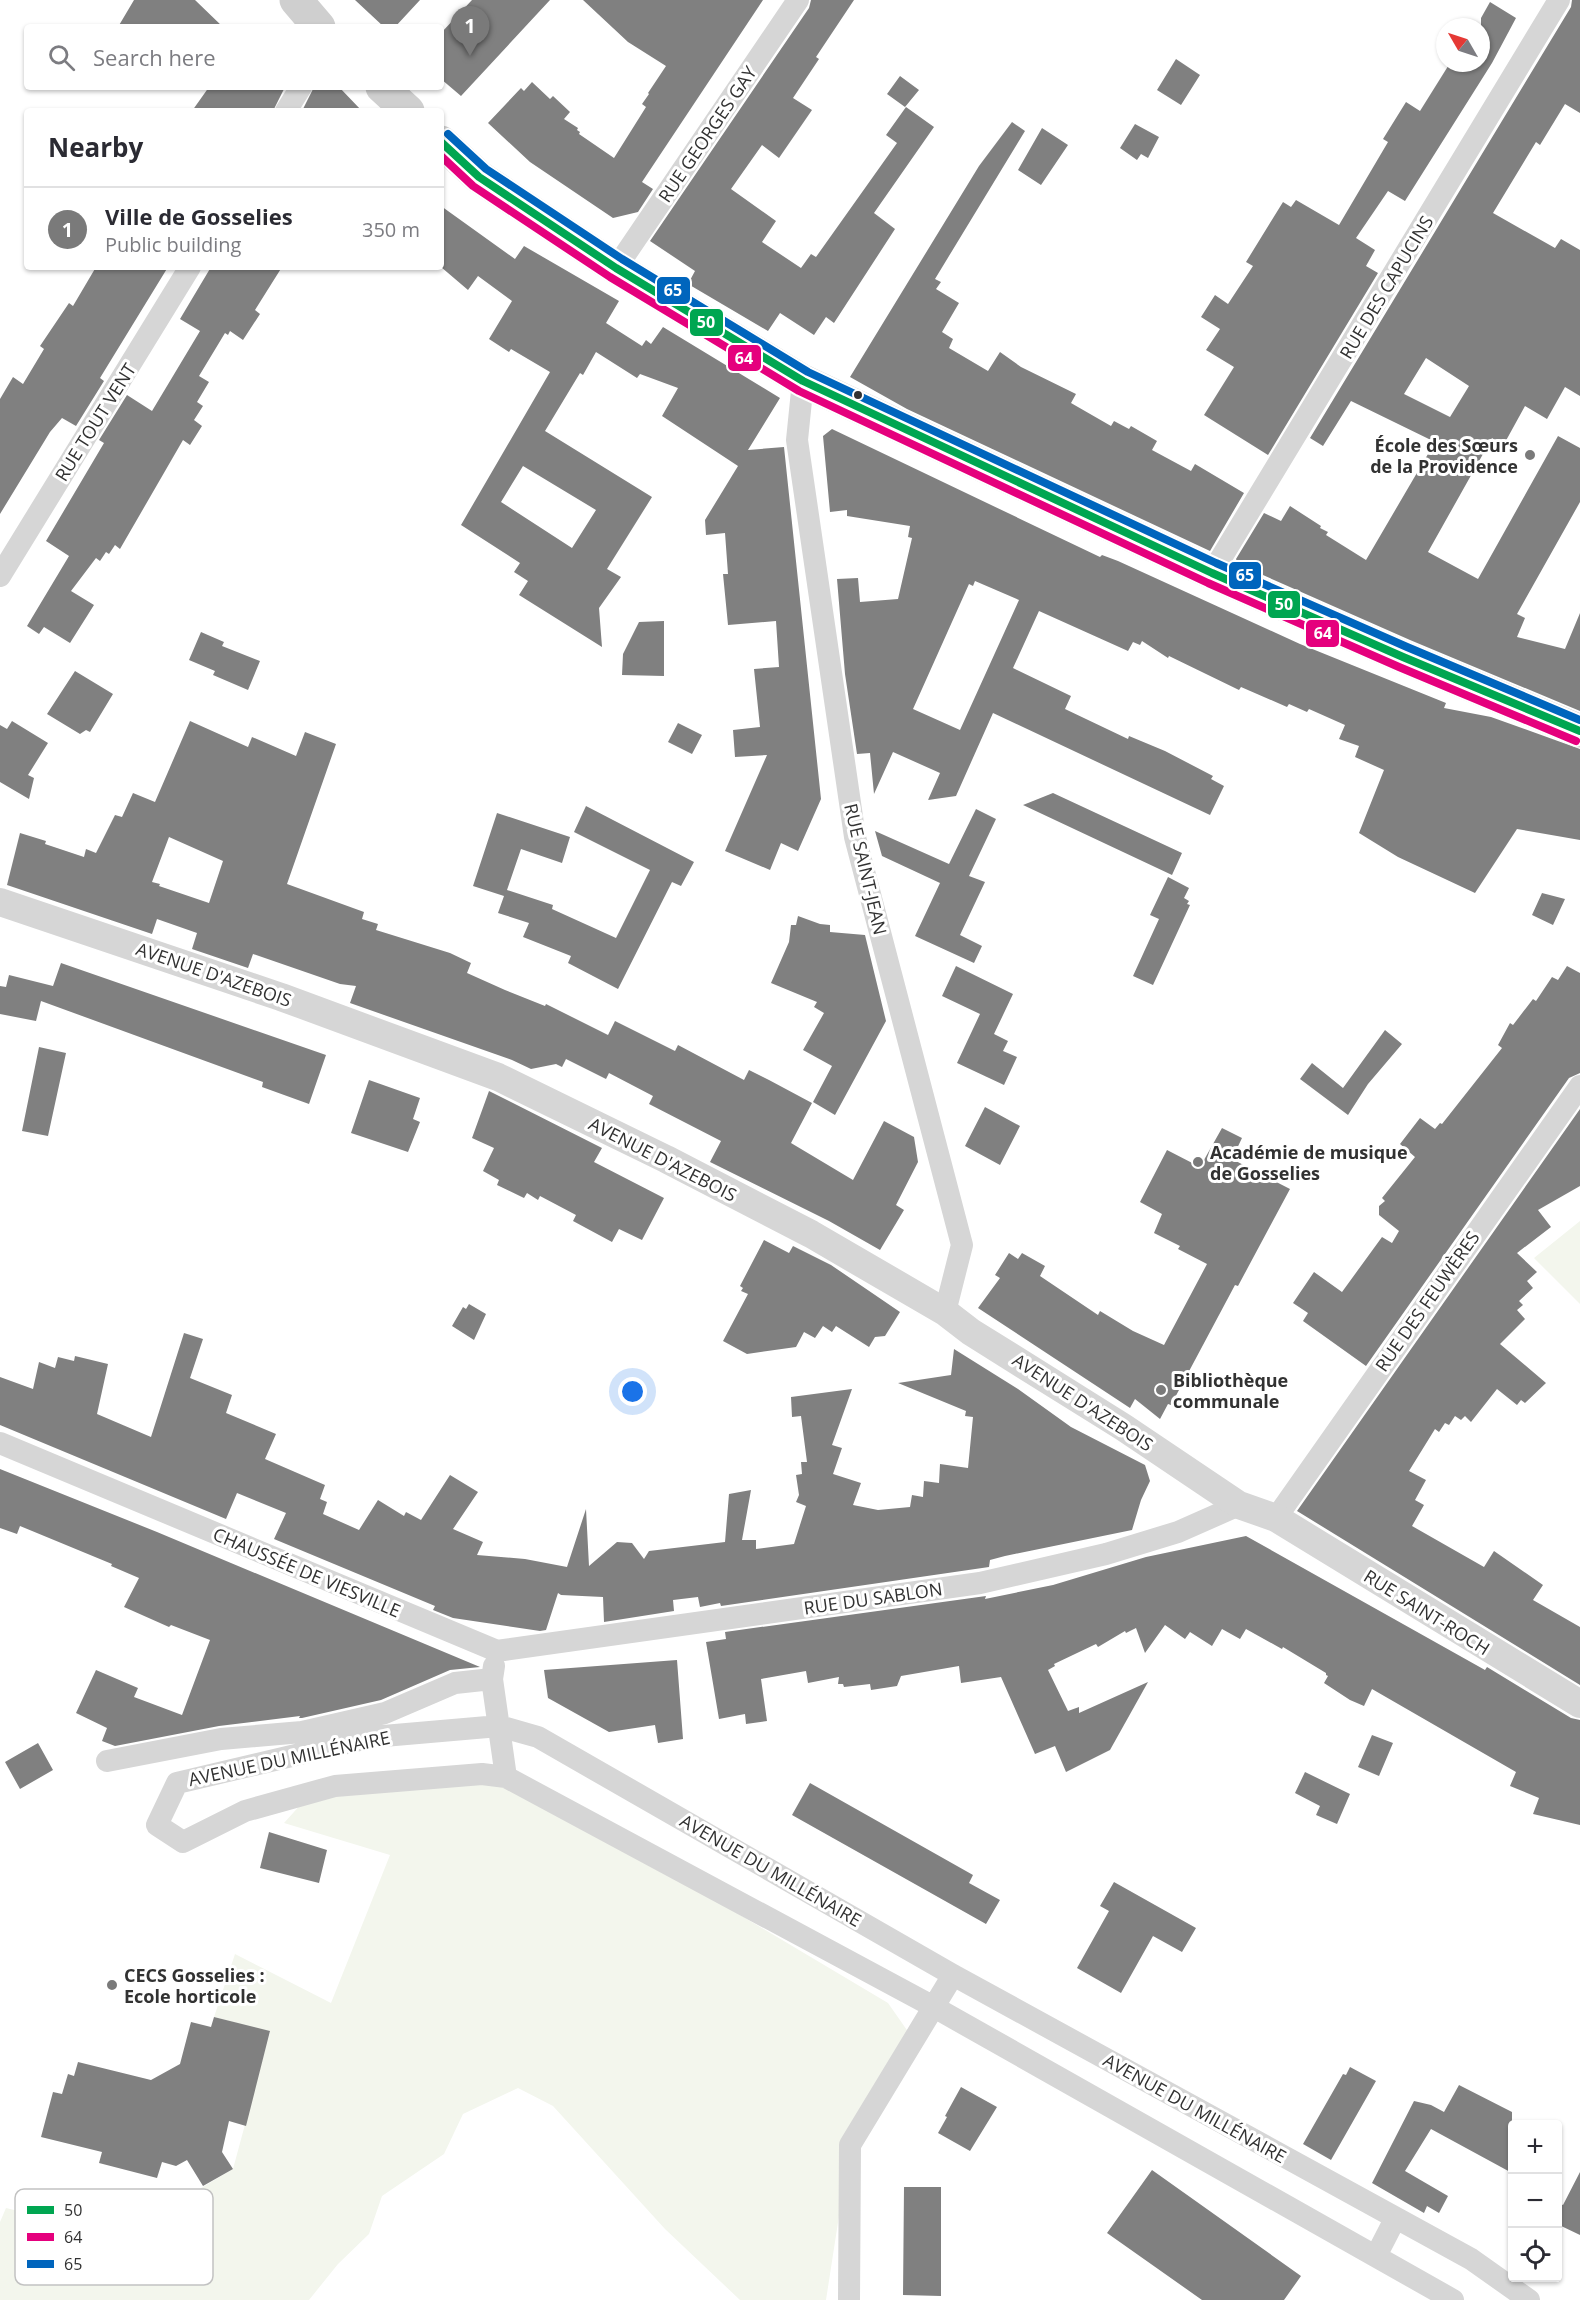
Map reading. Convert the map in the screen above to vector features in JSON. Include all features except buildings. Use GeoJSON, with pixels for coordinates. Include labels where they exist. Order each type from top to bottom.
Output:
{"type":"FeatureCollection","features":[{"type":"Feature","properties":{"kind":"main road"},"geometry":{"type":"LineString","coordinates":[[296,0],[316,24]]}},
{"type":"Feature","properties":{"kind":"main road"},"geometry":{"type":"LineString","coordinates":[[385,90],[405,108]]}},
{"type":"Feature","properties":{"kind":"main road"},"geometry":{"type":"LineString","coordinates":[[444,145],[479,177],[616,268],[802,381],[1212,573],[1414,662],[1580,731]]}},
{"type":"Feature","properties":{"kind":"street","name":"RUE GEORGES GAY"},"geometry":{"type":"LineString","coordinates":[[616,268],[798,0]]}},
{"type":"Feature","properties":{"kind":"street","name":"RUE DES CAPUCINS"},"geometry":{"type":"LineString","coordinates":[[1212,573],[1559,0]]}},
{"type":"Feature","properties":{"kind":"street"},"geometry":{"type":"LineString","coordinates":[[288,108],[299,90]]}},
{"type":"Feature","properties":{"kind":"street","name":"RUE TOUT VENT"},"geometry":{"type":"LineString","coordinates":[[0,576],[188,270]]}},
{"type":"Feature","properties":{"kind":"street","name":"RUE SAINT-JEAN"},"geometry":{"type":"LineString","coordinates":[[802,381],[796,440],[855,837],[962,1245],[945,1312]]}},
{"type":"Feature","properties":{"kind":"street","name":"AVENUE D'AZEBOIS"},"geometry":{"type":"LineString","coordinates":[[0,902],[281,997],[498,1077],[666,1159],[811,1234],[945,1312],[971,1332],[1239,1505],[1276,1518]]}},
{"type":"Feature","properties":{"kind":"street","name":"RUE DES FEUWÈRES"},"geometry":{"type":"LineString","coordinates":[[1276,1518],[1580,1086]]}},
{"type":"Feature","properties":{"kind":"street","name":"CHAUSSÉE DE VIESVILLE"},"geometry":{"type":"LineString","coordinates":[[0,1443],[497,1651]]}},
{"type":"Feature","properties":{"kind":"street","name":"RUE DU SABLON"},"geometry":{"type":"LineString","coordinates":[[497,1651],[980,1583],[1106,1554],[1178,1532],[1239,1505]]}},
{"type":"Feature","properties":{"kind":"street","name":"RUE SAINT-ROCH"},"geometry":{"type":"LineString","coordinates":[[1276,1518],[1580,1704]]}},
{"type":"Feature","properties":{"kind":"street"},"geometry":{"type":"LineString","coordinates":[[497,1651],[492,1679],[506,1777]]}},
{"type":"Feature","properties":{"kind":"street"},"geometry":{"type":"LineString","coordinates":[[108,1761],[221,1739],[302,1732],[385,1713],[455,1683],[492,1679]]}},
{"type":"Feature","properties":{"kind":"street","name":"AVENUE DU MILLÉNAIRE"},"geometry":{"type":"LineString","coordinates":[[1453,2300],[934,2007],[506,1777],[482,1774],[335,1786],[245,1811],[183,1842],[157,1826],[177,1783],[372,1737],[499,1726],[538,1737],[953,1975],[1471,2259],[1529,2300]]}},
{"type":"Feature","properties":{"kind":"street"},"geometry":{"type":"LineString","coordinates":[[849,2300],[850,2145],[953,1975]]}},
{"type":"Feature","properties":{"kind":"street"},"geometry":{"type":"LineString","coordinates":[[1376,2256],[1395,2218]]}},
{"type":"Feature","properties":{"kind":"shaded area"},"geometry":{"type":"Polygon","coordinates":[[[1580,1221],[1580,1304],[1534,1258],[1580,1221]]]}},
{"type":"Feature","properties":{"kind":"shaded area"},"geometry":{"type":"Polygon","coordinates":[[[397,1781],[520,1784],[888,2003],[909,2033],[850,2145],[826,2300],[740,2300],[665,2229],[553,2106],[518,2088],[463,2114],[444,2154],[382,2196],[369,2234],[338,2264],[309,2300],[0,2300],[0,2222],[6,2208],[15,2210],[15,2285],[213,2285],[213,2189],[200,2189],[233,2169],[270,2032],[214,2017],[235,1954],[331,2003],[390,1855],[284,1823],[312,1792],[397,1781]]]}},
{"type":"Feature","properties":{"kind":"transit line","name":"65"},"geometry":{"type":"LineString","coordinates":[[448,134],[486,169],[622,259],[808,372],[1216,563],[1580,720]]}},
{"type":"Feature","properties":{"kind":"transit line","name":"50"},"geometry":{"type":"LineString","coordinates":[[444,145],[479,177],[616,268],[803,381],[1212,573],[1403,657],[1580,731]]}},
{"type":"Feature","properties":{"kind":"transit line","name":"64"},"geometry":{"type":"LineString","coordinates":[[444,159],[473,186],[610,277],[799,391],[1208,583],[1399,667],[1576,741]]}},
{"type":"Feature","properties":{"kind":"place","name":"Ville de Gosselies"},"geometry":{"type":"Point","coordinates":[470,56]}},
{"type":"Feature","properties":{"kind":"place","name":"École des Sœurs de la Providence"},"geometry":{"type":"Point","coordinates":[1530,455]}},
{"type":"Feature","properties":{"kind":"place","name":"Académie de musique de Gosselies"},"geometry":{"type":"Point","coordinates":[1198,1162]}},
{"type":"Feature","properties":{"kind":"place","name":"Bibliothèque communale"},"geometry":{"type":"Point","coordinates":[1161,1390]}},
{"type":"Feature","properties":{"kind":"place","name":"CECS Gosselies : Ecole horticole"},"geometry":{"type":"Point","coordinates":[112,1985]}}]}
